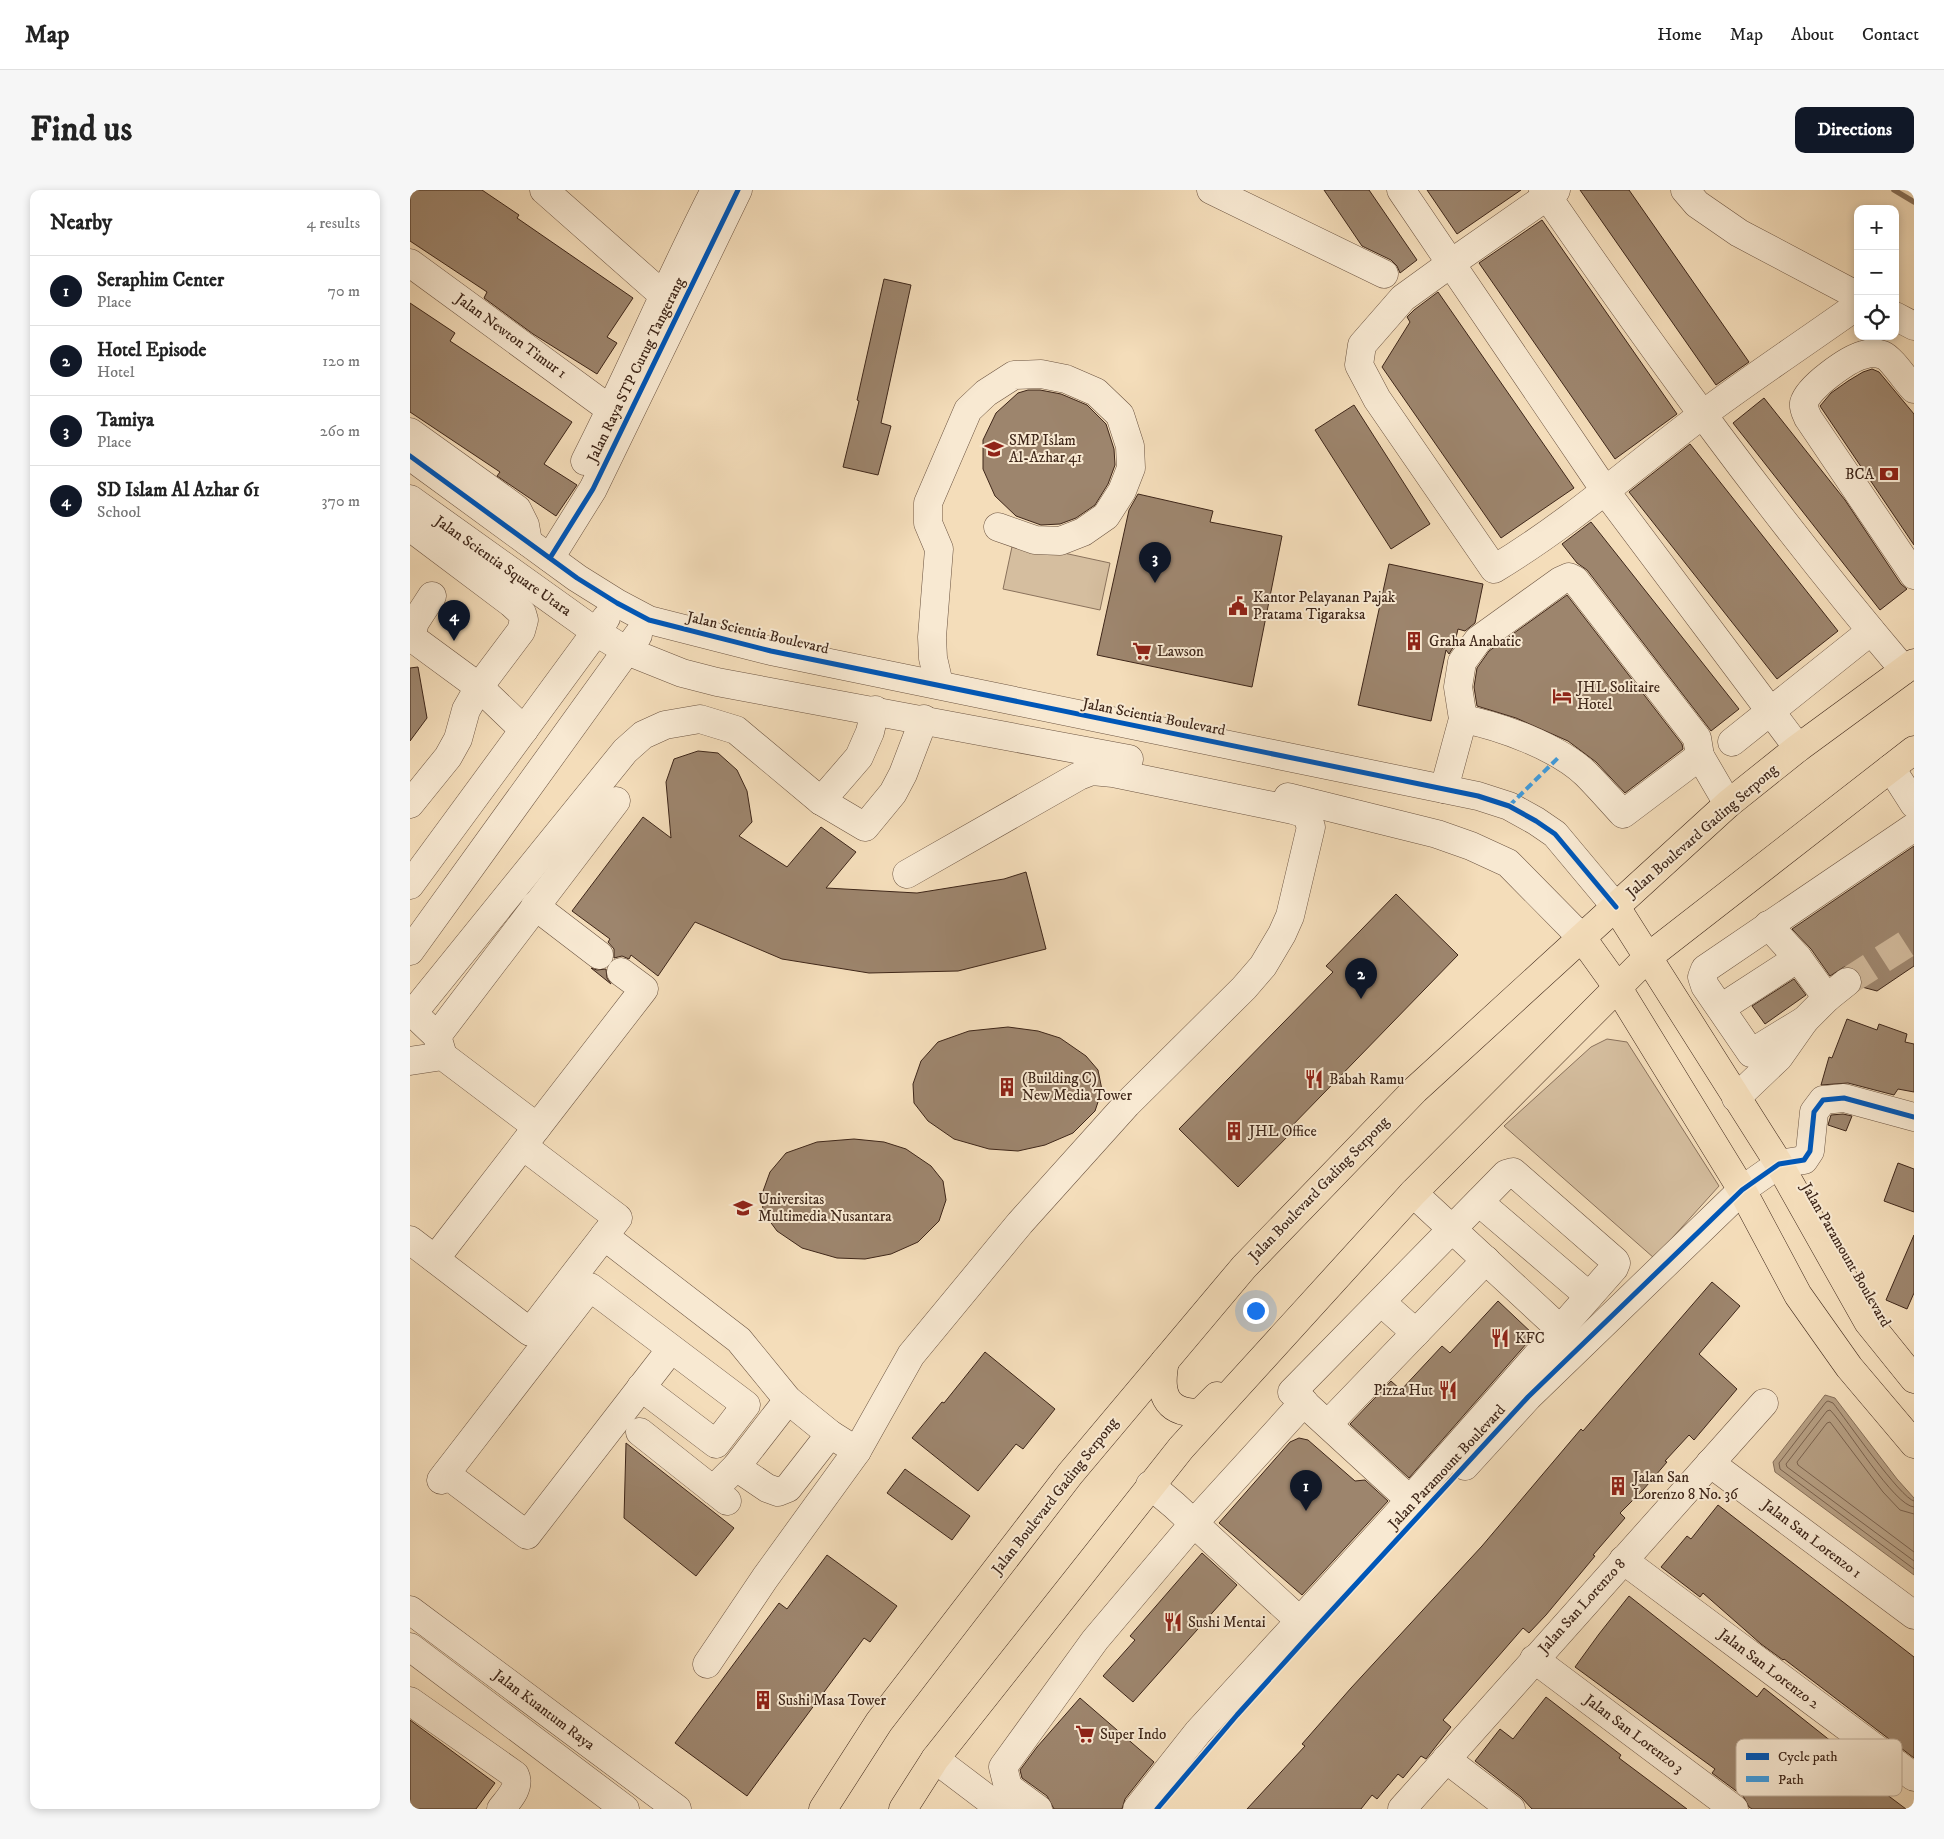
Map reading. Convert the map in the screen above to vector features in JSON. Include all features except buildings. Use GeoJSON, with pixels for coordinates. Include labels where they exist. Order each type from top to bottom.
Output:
{"type":"FeatureCollection","features":[{"type":"Feature","properties":{"kind":"main road","name":"Jalan Boulevard Gading Serpong"},"geometry":{"type":"LineString","coordinates":[[823,1809],[879,1722],[1070,1474],[1244,1267],[1415,1090],[1574,930],[1798,748],[1909,667]]}},
{"type":"Feature","properties":{"kind":"main road"},"geometry":{"type":"LineString","coordinates":[[903,1809],[935,1759],[1150,1485],[1283,1334],[1413,1193],[1648,957],[1914,750]]}},
{"type":"Feature","properties":{"kind":"main road","name":"Jalan Scientia Boulevard"},"geometry":{"type":"LineString","coordinates":[[1610,900],[1648,957]]}},
{"type":"Feature","properties":{"kind":"main road"},"geometry":{"type":"LineString","coordinates":[[1574,930],[1618,988],[1742,1190],[1798,1295],[1849,1367],[1914,1444]]}},
{"type":"Feature","properties":{"kind":"main road","name":"Jalan Paramount Boulevard"},"geometry":{"type":"LineString","coordinates":[[1648,957],[1779,1164],[1868,1322],[1914,1379]]}},
{"type":"Feature","properties":{"kind":"main road"},"geometry":{"type":"LineString","coordinates":[[1165,1361],[1162,1391],[1167,1401],[1187,1413],[1200,1413],[1267,1337],[1283,1334]]}},
{"type":"Feature","properties":{"kind":"main road"},"geometry":{"type":"LineString","coordinates":[[1070,1474],[1088,1470],[1134,1412],[1147,1406],[1157,1407],[1173,1415],[1179,1429],[1181,1448]]}},
{"type":"Feature","properties":{"kind":"street"},"geometry":{"type":"LineString","coordinates":[[544,190],[663,295]]}},
{"type":"Feature","properties":{"kind":"street"},"geometry":{"type":"LineString","coordinates":[[1211,190],[1384,274]]}},
{"type":"Feature","properties":{"kind":"street"},"geometry":{"type":"LineString","coordinates":[[1401,190],[1606,492],[1798,748]]}},
{"type":"Feature","properties":{"kind":"street"},"geometry":{"type":"LineString","coordinates":[[1685,190],[1697,204],[1739,233],[1856,295]]}},
{"type":"Feature","properties":{"kind":"street"},"geometry":{"type":"LineString","coordinates":[[585,461],[611,410],[663,295],[715,191]]}},
{"type":"Feature","properties":{"kind":"street","name":"Jalan Raya STP Curug Tangerang"},"geometry":{"type":"LineString","coordinates":[[550,558],[593,489],[715,191]]}},
{"type":"Feature","properties":{"kind":"street"},"geometry":{"type":"LineString","coordinates":[[1854,308],[1702,415],[1606,492],[1533,546],[1494,569],[1383,408],[1359,365],[1362,345],[1403,298],[1549,192],[1702,415],[1871,631],[1909,667]]}},
{"type":"Feature","properties":{"kind":"street","name":"Jalan Newton Timur 1"},"geometry":{"type":"LineString","coordinates":[[410,263],[611,410]]}},
{"type":"Feature","properties":{"kind":"street"},"geometry":{"type":"LineString","coordinates":[[1899,318],[1914,326]]}},
{"type":"Feature","properties":{"kind":"street"},"geometry":{"type":"LineString","coordinates":[[1914,389],[1885,356],[1864,354],[1841,365],[1814,388],[1804,402],[1804,410],[1914,575]]}},
{"type":"Feature","properties":{"kind":"street"},"geometry":{"type":"LineString","coordinates":[[939,684],[932,658],[932,644],[939,549],[928,523],[928,503],[968,410],[986,393],[1014,376],[1041,374],[1066,379],[1096,392],[1120,415],[1130,446],[1131,468],[1122,492],[1106,516],[1083,532],[1060,541],[1035,540],[998,526]]}},
{"type":"Feature","properties":{"kind":"street"},"geometry":{"type":"LineString","coordinates":[[410,432],[517,509],[525,525],[528,542]]}},
{"type":"Feature","properties":{"kind":"street"},"geometry":{"type":"LineString","coordinates":[[410,456],[577,578],[617,603],[410,884]]}},
{"type":"Feature","properties":{"kind":"street","name":"Jalan Scientia Square Utara"},"geometry":{"type":"LineString","coordinates":[[410,499],[596,632],[627,651]]}},
{"type":"Feature","properties":{"kind":"street"},"geometry":{"type":"LineString","coordinates":[[410,527],[522,613],[524,620],[521,631],[474,696],[458,739],[448,757],[410,804]]}},
{"type":"Feature","properties":{"kind":"street"},"geometry":{"type":"LineString","coordinates":[[1444,789],[1463,719],[1458,687],[1462,662],[1478,640],[1560,581],[1569,577],[1575,580],[1697,738],[1700,756],[1728,804]]}},
{"type":"Feature","properties":{"kind":"street"},"geometry":{"type":"LineString","coordinates":[[432,596],[415,622],[411,637],[474,696],[520,735]]}},
{"type":"Feature","properties":{"kind":"street","name":"Jalan Scientia Boulevard"},"geometry":{"type":"LineString","coordinates":[[617,603],[649,620],[771,651],[1478,796],[1509,806],[1536,820],[1555,834],[1610,900]]}},
{"type":"Feature","properties":{"kind":"street"},"geometry":{"type":"LineString","coordinates":[[410,951],[649,620]]}},
{"type":"Feature","properties":{"kind":"street"},"geometry":{"type":"LineString","coordinates":[[1732,742],[1772,712],[1871,631]]}},
{"type":"Feature","properties":{"kind":"street"},"geometry":{"type":"LineString","coordinates":[[627,651],[682,673],[711,680],[1146,762],[1437,834],[1471,846],[1508,863],[1574,930]]}},
{"type":"Feature","properties":{"kind":"street"},"geometry":{"type":"LineString","coordinates":[[821,801],[859,757],[870,732],[875,710]]}},
{"type":"Feature","properties":{"kind":"street"},"geometry":{"type":"LineString","coordinates":[[671,1348],[527,1536],[444,1477],[552,1319],[604,1236],[618,1218],[530,1136],[440,1046],[413,1013],[625,751],[644,735],[665,725],[700,719],[736,730],[821,801],[865,827],[893,793],[903,774],[924,719]]}},
{"type":"Feature","properties":{"kind":"street"},"geometry":{"type":"LineString","coordinates":[[1463,719],[1487,723],[1515,733],[1560,756],[1585,773],[1623,814],[1700,756]]}},
{"type":"Feature","properties":{"kind":"street"},"geometry":{"type":"LineString","coordinates":[[1891,768],[1914,804]]}},
{"type":"Feature","properties":{"kind":"street"},"geometry":{"type":"LineString","coordinates":[[707,1664],[765,1578],[857,1451],[911,1355],[1008,1238],[1126,1104],[1244,988],[1263,966],[1282,934],[1290,916],[1311,827],[1306,814],[1294,810],[1113,773],[1092,771],[1079,776],[907,874]]}},
{"type":"Feature","properties":{"kind":"street"},"geometry":{"type":"LineString","coordinates":[[410,1061],[440,1046],[536,906],[616,801]]}},
{"type":"Feature","properties":{"kind":"street"},"geometry":{"type":"LineString","coordinates":[[1768,925],[1798,958],[1837,990],[1805,1020],[1751,1053],[1705,986],[1702,977],[1705,969],[1768,925],[1914,827]]}},
{"type":"Feature","properties":{"kind":"street"},"geometry":{"type":"LineString","coordinates":[[536,906],[599,955]]}},
{"type":"Feature","properties":{"kind":"street"},"geometry":{"type":"LineString","coordinates":[[1721,1008],[1798,958]]}},
{"type":"Feature","properties":{"kind":"street"},"geometry":{"type":"LineString","coordinates":[[435,1259],[644,989],[621,972]]}},
{"type":"Feature","properties":{"kind":"street"},"geometry":{"type":"LineString","coordinates":[[1736,1098],[1779,1058],[1805,1020]]}},
{"type":"Feature","properties":{"kind":"street"},"geometry":{"type":"LineString","coordinates":[[1779,1164],[1804,1160],[1810,1152],[1814,1112],[1823,1100],[1844,1098],[1914,1117]]}},
{"type":"Feature","properties":{"kind":"street","name":"Jalan Paramount Boulevard"},"geometry":{"type":"LineString","coordinates":[[1157,1809],[1290,1656],[1528,1398],[1742,1190],[1779,1164]]}},
{"type":"Feature","properties":{"kind":"street"},"geometry":{"type":"LineString","coordinates":[[1137,1809],[1198,1732],[1410,1500],[1614,1268],[1616,1263],[1522,1180],[1510,1172],[1292,1392],[1410,1500]]}},
{"type":"Feature","properties":{"kind":"street"},"geometry":{"type":"LineString","coordinates":[[1413,1193],[1560,1329]]}},
{"type":"Feature","properties":{"kind":"street"},"geometry":{"type":"LineString","coordinates":[[1480,1202],[1589,1296]]}},
{"type":"Feature","properties":{"kind":"street"},"geometry":{"type":"LineString","coordinates":[[604,1236],[739,1340],[788,1400],[830,1434],[857,1451]]}},
{"type":"Feature","properties":{"kind":"street"},"geometry":{"type":"LineString","coordinates":[[410,1240],[530,1332],[552,1319],[590,1286],[746,1405],[716,1444],[642,1387]]}},
{"type":"Feature","properties":{"kind":"street"},"geometry":{"type":"LineString","coordinates":[[1328,1424],[1486,1260]]}},
{"type":"Feature","properties":{"kind":"street"},"geometry":{"type":"LineString","coordinates":[[1382,1302],[1416,1332]]}},
{"type":"Feature","properties":{"kind":"street"},"geometry":{"type":"LineString","coordinates":[[640,1432],[721,1496],[736,1466],[788,1400]]}},
{"type":"Feature","properties":{"kind":"street"},"geometry":{"type":"LineString","coordinates":[[1038,1809],[1008,1787],[1003,1767],[1095,1640],[1194,1523],[1304,1402]]}},
{"type":"Feature","properties":{"kind":"street","name":"Jalan San Lorenzo 8"},"geometry":{"type":"LineString","coordinates":[[1404,1808],[1534,1659],[1764,1403]]}},
{"type":"Feature","properties":{"kind":"street"},"geometry":{"type":"LineString","coordinates":[[736,1466],[767,1488],[778,1492],[788,1488],[830,1434]]}},
{"type":"Feature","properties":{"kind":"street","name":"Jalan San Lorenzo 1"},"geometry":{"type":"LineString","coordinates":[[1710,1464],[1914,1615]]}},
{"type":"Feature","properties":{"kind":"street"},"geometry":{"type":"LineString","coordinates":[[1150,1485],[1300,1621]]}},
{"type":"Feature","properties":{"kind":"street","name":"Jalan San Lorenzo 2"},"geometry":{"type":"LineString","coordinates":[[1623,1560],[1863,1739]]}},
{"type":"Feature","properties":{"kind":"street","name":"Jalan Kuantum Raya"},"geometry":{"type":"LineString","coordinates":[[410,1610],[677,1809]]}},
{"type":"Feature","properties":{"kind":"street","name":"Jalan Kuantum Raya"},"geometry":{"type":"LineString","coordinates":[[414,1658],[621,1808]]}},
{"type":"Feature","properties":{"kind":"street","name":"Jalan San Lorenzo 3"},"geometry":{"type":"LineString","coordinates":[[1534,1659],[1734,1809]]}},
{"type":"Feature","properties":{"kind":"street"},"geometry":{"type":"LineString","coordinates":[[410,1701],[517,1778],[516,1787],[501,1809]]}},
{"type":"Feature","properties":{"kind":"street"},"geometry":{"type":"LineString","coordinates":[[935,1759],[1001,1809]]}},
{"type":"Feature","properties":{"kind":"street"},"geometry":{"type":"LineString","coordinates":[[1446,1759],[1511,1809]]}},
{"type":"Feature","properties":{"kind":"street","name":"Jalan San Lorenzo 2"},"geometry":{"type":"LineString","coordinates":[[1902,1768],[1914,1777]]}},
{"type":"Feature","properties":{"kind":"shaded area"},"geometry":{"type":"Polygon","coordinates":[[[1013,542],[1110,563],[1100,610],[1003,589],[1013,542]]]}},
{"type":"Feature","properties":{"kind":"shaded area"},"geometry":{"type":"Polygon","coordinates":[[[1607,1039],[1627,1042],[1719,1186],[1654,1258],[1504,1126],[1591,1047],[1607,1039]]]}},
{"type":"Feature","properties":{"kind":"water"},"geometry":{"type":"Polygon","coordinates":[[[1825,1395],[1835,1398],[1897,1479],[1914,1498],[1914,1575],[1775,1472],[1773,1462],[1825,1395]]]}},
{"type":"Feature","properties":{"kind":"waterway"},"geometry":{"type":"LineString","coordinates":[[1894,190],[1914,202]]}},
{"type":"Feature","properties":{"kind":"tunnel"},"geometry":{"type":"LineString","coordinates":[[1847,982],[1914,939]]}},
{"type":"Feature","properties":{"kind":"marked path"},"geometry":{"type":"LineString","coordinates":[[1509,806],[1560,756]]}},
{"type":"Feature","properties":{"kind":"cycle path"},"geometry":{"type":"LineString","coordinates":[[550,558],[593,489],[738,190]]}},
{"type":"Feature","properties":{"kind":"cycle path"},"geometry":{"type":"LineString","coordinates":[[410,456],[577,578],[649,620],[771,651],[1478,796],[1509,806],[1555,834],[1616,907]]}},
{"type":"Feature","properties":{"kind":"cycle path"},"geometry":{"type":"LineString","coordinates":[[1157,1809],[1237,1715],[1528,1397],[1742,1190],[1779,1164],[1804,1160],[1810,1151],[1814,1112],[1823,1100],[1844,1098],[1914,1117]]}},
{"type":"Feature","properties":{"kind":"place","name":"SMP Islam Al-Azhar 41"},"geometry":{"type":"Point","coordinates":[994,449]}},
{"type":"Feature","properties":{"kind":"place","name":"BCA"},"geometry":{"type":"Point","coordinates":[1889,474]}},
{"type":"Feature","properties":{"kind":"place","name":"Tamiya"},"geometry":{"type":"Point","coordinates":[1155,583]}},
{"type":"Feature","properties":{"kind":"place","name":"Kantor Pelayanan Pajak Pratama Tigaraksa"},"geometry":{"type":"Point","coordinates":[1238,606]}},
{"type":"Feature","properties":{"kind":"place","name":"SD Islam Al Azhar 61"},"geometry":{"type":"Point","coordinates":[454,641]}},
{"type":"Feature","properties":{"kind":"place","name":"Graha Anabatic"},"geometry":{"type":"Point","coordinates":[1414,641]}},
{"type":"Feature","properties":{"kind":"place","name":"Lawson"},"geometry":{"type":"Point","coordinates":[1142,651]}},
{"type":"Feature","properties":{"kind":"place","name":"JHL Solitaire Hotel"},"geometry":{"type":"Point","coordinates":[1562,696]}},
{"type":"Feature","properties":{"kind":"place","name":"Hotel Episode"},"geometry":{"type":"Point","coordinates":[1361,999]}},
{"type":"Feature","properties":{"kind":"place","name":"Babah Ramu"},"geometry":{"type":"Point","coordinates":[1314,1079]}},
{"type":"Feature","properties":{"kind":"place","name":"(Building C) New Media Tower"},"geometry":{"type":"Point","coordinates":[1007,1087]}},
{"type":"Feature","properties":{"kind":"place","name":"JHL Office"},"geometry":{"type":"Point","coordinates":[1234,1131]}},
{"type":"Feature","properties":{"kind":"place","name":"Universitas Multimedia Nusantara"},"geometry":{"type":"Point","coordinates":[743,1208]}},
{"type":"Feature","properties":{"kind":"place","name":"KFC"},"geometry":{"type":"Point","coordinates":[1500,1338]}},
{"type":"Feature","properties":{"kind":"place","name":"Pizza Hut"},"geometry":{"type":"Point","coordinates":[1448,1390]}},
{"type":"Feature","properties":{"kind":"place","name":"Jalan San Lorenzo 8 No. 36"},"geometry":{"type":"Point","coordinates":[1618,1486]}},
{"type":"Feature","properties":{"kind":"place","name":"Seraphim Center"},"geometry":{"type":"Point","coordinates":[1306,1511]}},
{"type":"Feature","properties":{"kind":"place","name":"Sushi Mentai"},"geometry":{"type":"Point","coordinates":[1173,1622]}},
{"type":"Feature","properties":{"kind":"place","name":"Sushi Masa Tower"},"geometry":{"type":"Point","coordinates":[763,1700]}},
{"type":"Feature","properties":{"kind":"place","name":"Super Indo"},"geometry":{"type":"Point","coordinates":[1085,1734]}}]}
